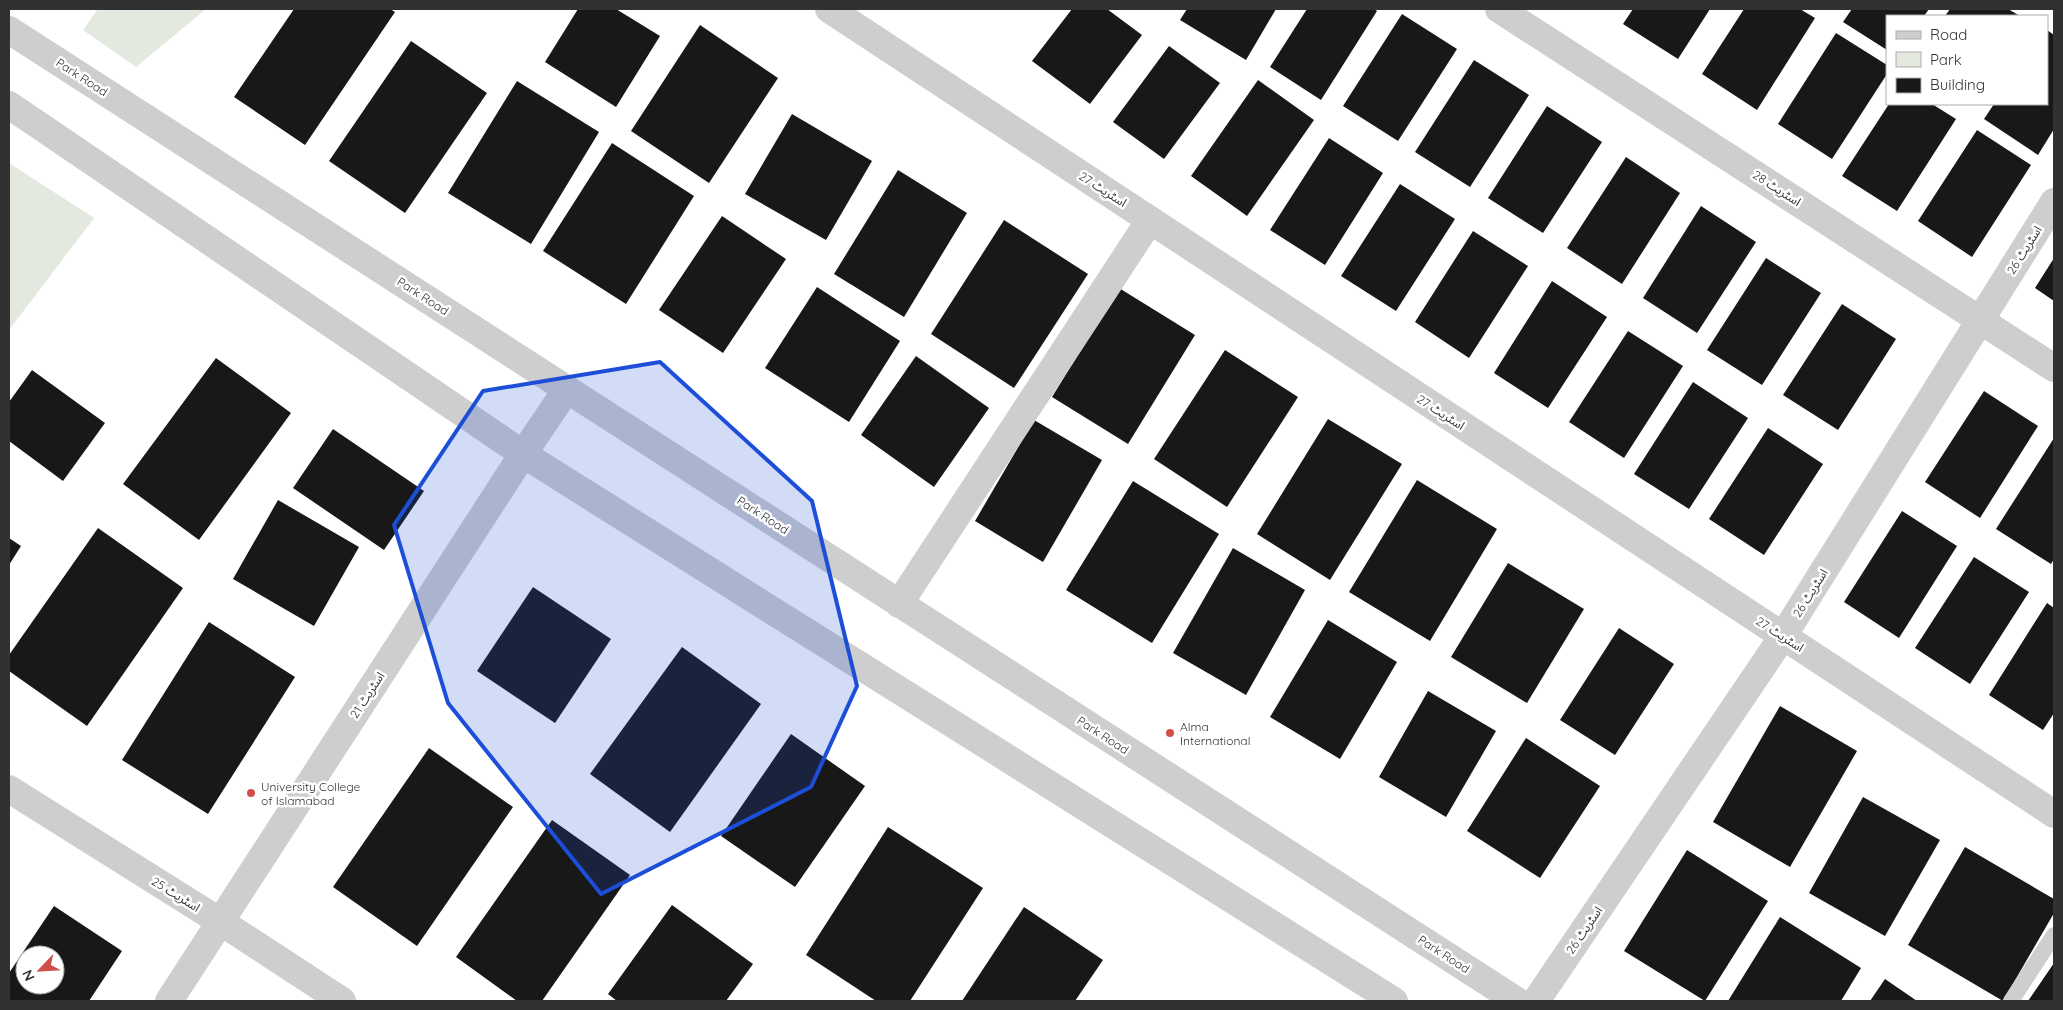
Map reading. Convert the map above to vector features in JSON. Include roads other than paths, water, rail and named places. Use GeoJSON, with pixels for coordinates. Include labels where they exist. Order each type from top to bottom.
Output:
{"type":"FeatureCollection","features":[{"type":"Feature","properties":{"kind":"street","name":"اسٹریٹ 27"},"geometry":{"type":"LineString","coordinates":[[829,9],[2054,814]]}},
{"type":"Feature","properties":{"kind":"street","name":"اسٹریٹ 28"},"geometry":{"type":"LineString","coordinates":[[1499,9],[2054,368]]}},
{"type":"Feature","properties":{"kind":"street","name":"Park Road"},"geometry":{"type":"LineString","coordinates":[[9,30],[1517,1001]]}},
{"type":"Feature","properties":{"kind":"street"},"geometry":{"type":"LineString","coordinates":[[9,105],[523,454],[1394,1001]]}},
{"type":"Feature","properties":{"kind":"street","name":"اسٹریٹ 26"},"geometry":{"type":"LineString","coordinates":[[1536,1001],[1783,636],[2054,202]]}},
{"type":"Feature","properties":{"kind":"street"},"geometry":{"type":"LineString","coordinates":[[900,604],[1150,220]]}},
{"type":"Feature","properties":{"kind":"street","name":"اسٹریٹ 21"},"geometry":{"type":"LineString","coordinates":[[169,1001],[567,389]]}},
{"type":"Feature","properties":{"kind":"street","name":"اسٹریٹ 25"},"geometry":{"type":"LineString","coordinates":[[9,789],[221,922],[342,1001]]}},
{"type":"Feature","properties":{"kind":"lane"},"geometry":{"type":"LineString","coordinates":[[2011,1001],[2054,935]]}},
{"type":"Feature","properties":{"kind":"place","name":"Alma International"},"geometry":{"type":"Point","coordinates":[1170,733]}},
{"type":"Feature","properties":{"kind":"place","name":"University College of Islamabad"},"geometry":{"type":"Point","coordinates":[251,793]}}]}
